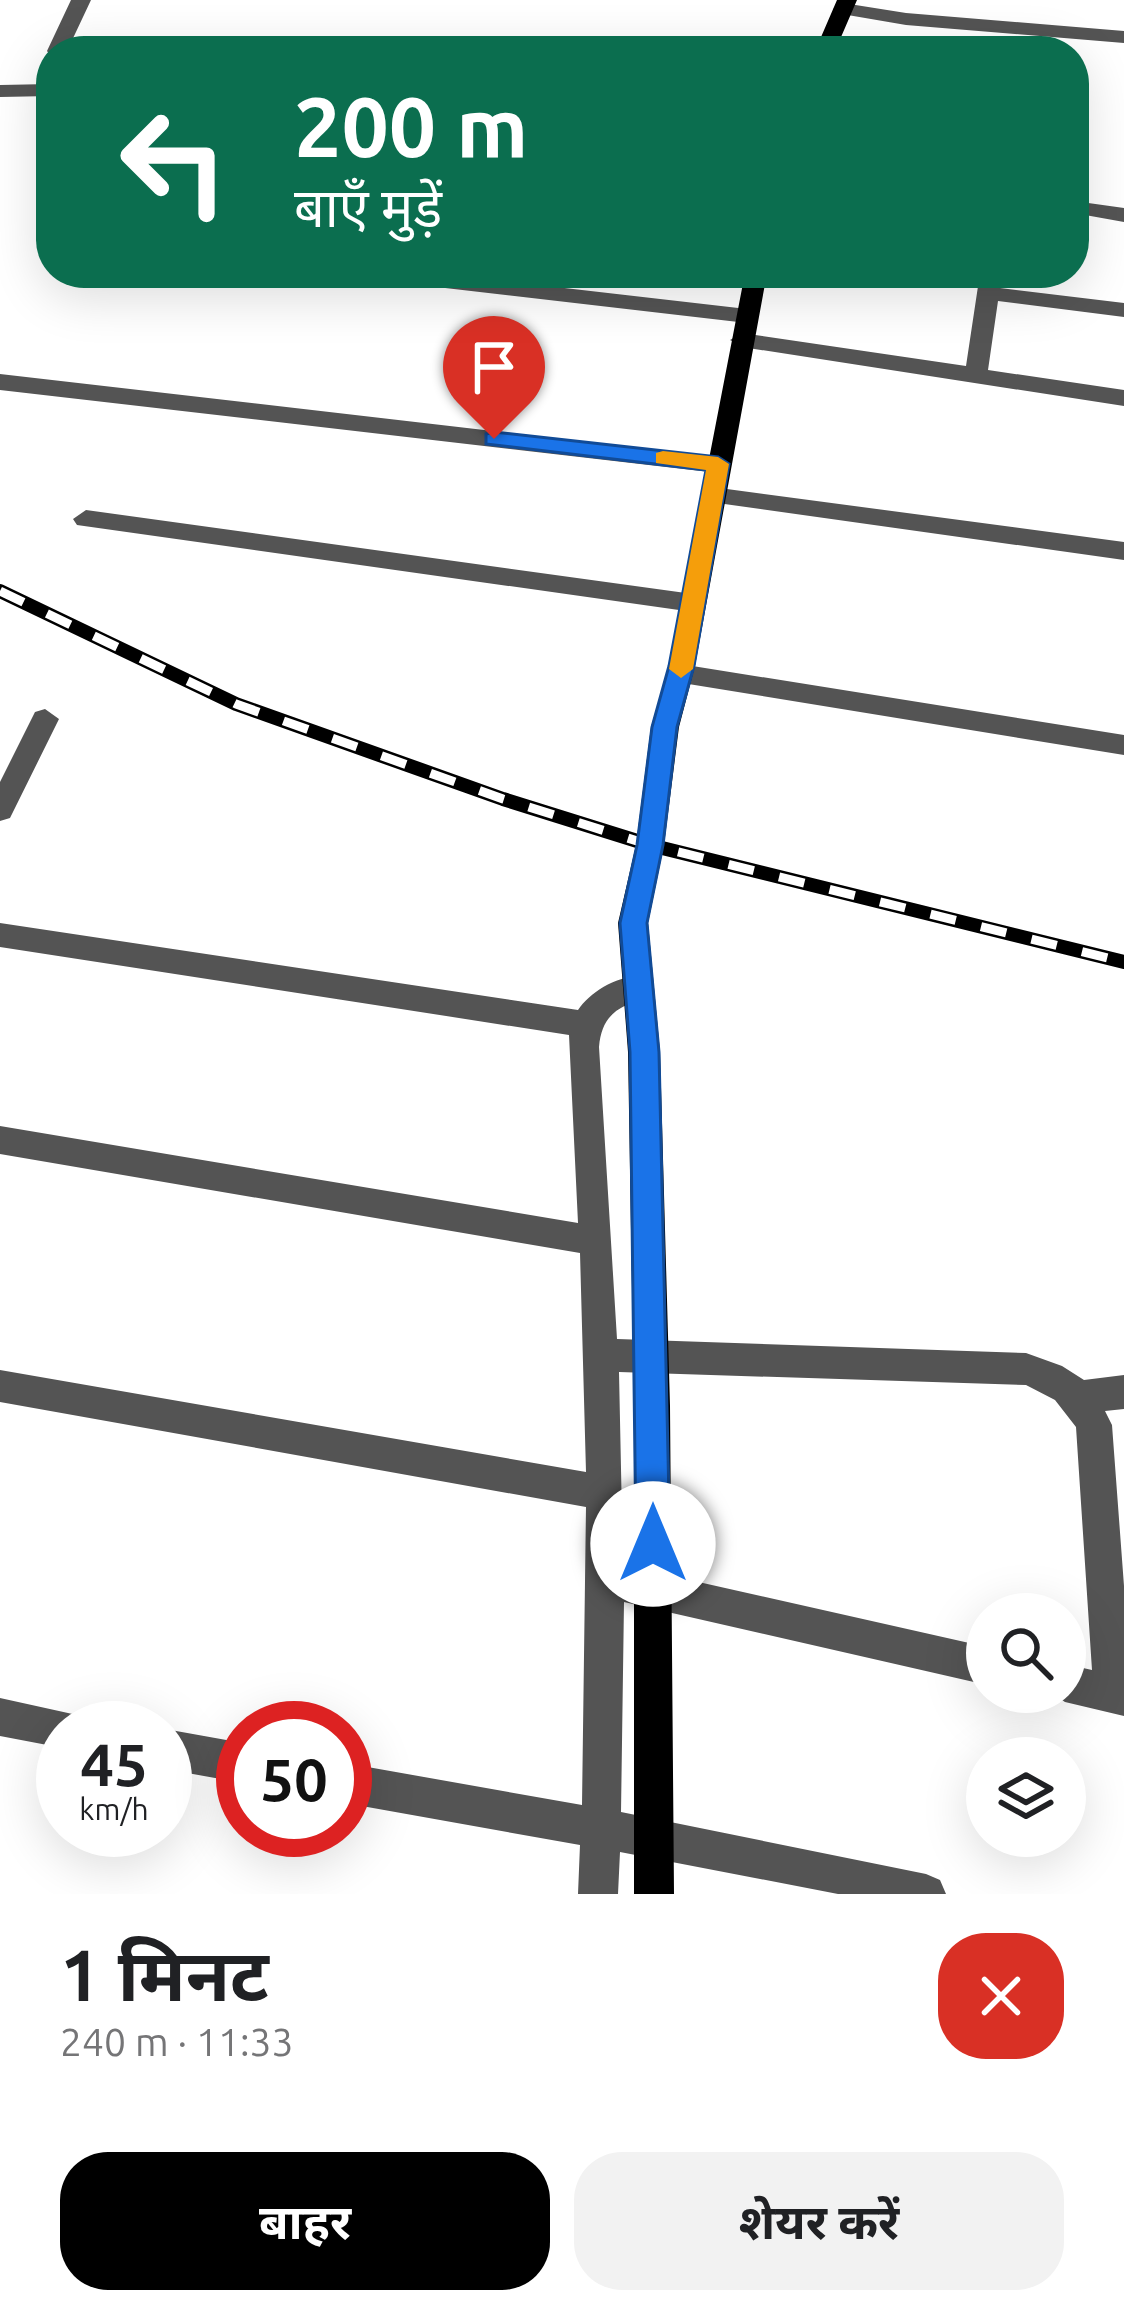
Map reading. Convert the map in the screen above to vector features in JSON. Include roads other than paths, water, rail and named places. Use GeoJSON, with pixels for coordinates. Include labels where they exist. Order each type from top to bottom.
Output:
{"type":"FeatureCollection","features":[{"type":"Feature","properties":{"kind":"main road"},"geometry":{"type":"LineString","coordinates":[[831,36],[845,4]]}},
{"type":"Feature","properties":{"kind":"main road"},"geometry":{"type":"LineString","coordinates":[[654,1894],[644,1052],[633,923],[650,845],[665,727],[680,674],[753,288]]}},
{"type":"Feature","properties":{"kind":"street"},"geometry":{"type":"LineString","coordinates":[[64,36],[81,0]]}},
{"type":"Feature","properties":{"kind":"street"},"geometry":{"type":"LineString","coordinates":[[845,4],[906,19],[1124,37]]}},
{"type":"Feature","properties":{"kind":"street"},"geometry":{"type":"LineString","coordinates":[[0,91],[36,91]]}},
{"type":"Feature","properties":{"kind":"street"},"geometry":{"type":"LineString","coordinates":[[1089,209],[1124,215]]}},
{"type":"Feature","properties":{"kind":"street"},"geometry":{"type":"LineString","coordinates":[[477,288],[745,328],[976,375],[1124,398]]}},
{"type":"Feature","properties":{"kind":"street"},"geometry":{"type":"LineString","coordinates":[[976,375],[989,288]]}},
{"type":"Feature","properties":{"kind":"street"},"geometry":{"type":"LineString","coordinates":[[1015,288],[1124,310]]}},
{"type":"Feature","properties":{"kind":"street"},"geometry":{"type":"LineString","coordinates":[[0,382],[718,464]]}},
{"type":"Feature","properties":{"kind":"street"},"geometry":{"type":"LineString","coordinates":[[712,495],[1124,551]]}},
{"type":"Feature","properties":{"kind":"street"},"geometry":{"type":"LineString","coordinates":[[86,519],[693,603]]}},
{"type":"Feature","properties":{"kind":"street"},"geometry":{"type":"LineString","coordinates":[[680,674],[1124,745]]}},
{"type":"Feature","properties":{"kind":"street"},"geometry":{"type":"LineString","coordinates":[[0,810],[45,718]]}},
{"type":"Feature","properties":{"kind":"street"},"geometry":{"type":"LineString","coordinates":[[0,935],[584,1024]]}},
{"type":"Feature","properties":{"kind":"street"},"geometry":{"type":"LineString","coordinates":[[598,1894],[606,1493],[584,1024],[604,998],[639,987]]}},
{"type":"Feature","properties":{"kind":"street"},"geometry":{"type":"LineString","coordinates":[[0,1140],[597,1241]]}},
{"type":"Feature","properties":{"kind":"street"},"geometry":{"type":"LineString","coordinates":[[601,1355],[1026,1369],[1059,1378],[1080,1397],[1094,1425],[1119,1695],[1086,1688]]}},
{"type":"Feature","properties":{"kind":"street"},"geometry":{"type":"LineString","coordinates":[[0,1386],[606,1493]]}},
{"type":"Feature","properties":{"kind":"street"},"geometry":{"type":"LineString","coordinates":[[1080,1397],[1124,1393]]}},
{"type":"Feature","properties":{"kind":"street"},"geometry":{"type":"LineString","coordinates":[[604,1579],[966,1661]]}},
{"type":"Feature","properties":{"kind":"street"},"geometry":{"type":"LineString","coordinates":[[0,1717],[36,1724]]}},
{"type":"Feature","properties":{"kind":"street"},"geometry":{"type":"LineString","coordinates":[[372,1788],[601,1832],[807,1864],[926,1894]]}},
{"type":"Feature","properties":{"kind":"railway"},"geometry":{"type":"LineString","coordinates":[[0,591],[236,704],[503,799],[650,845],[1124,962]]}}]}
